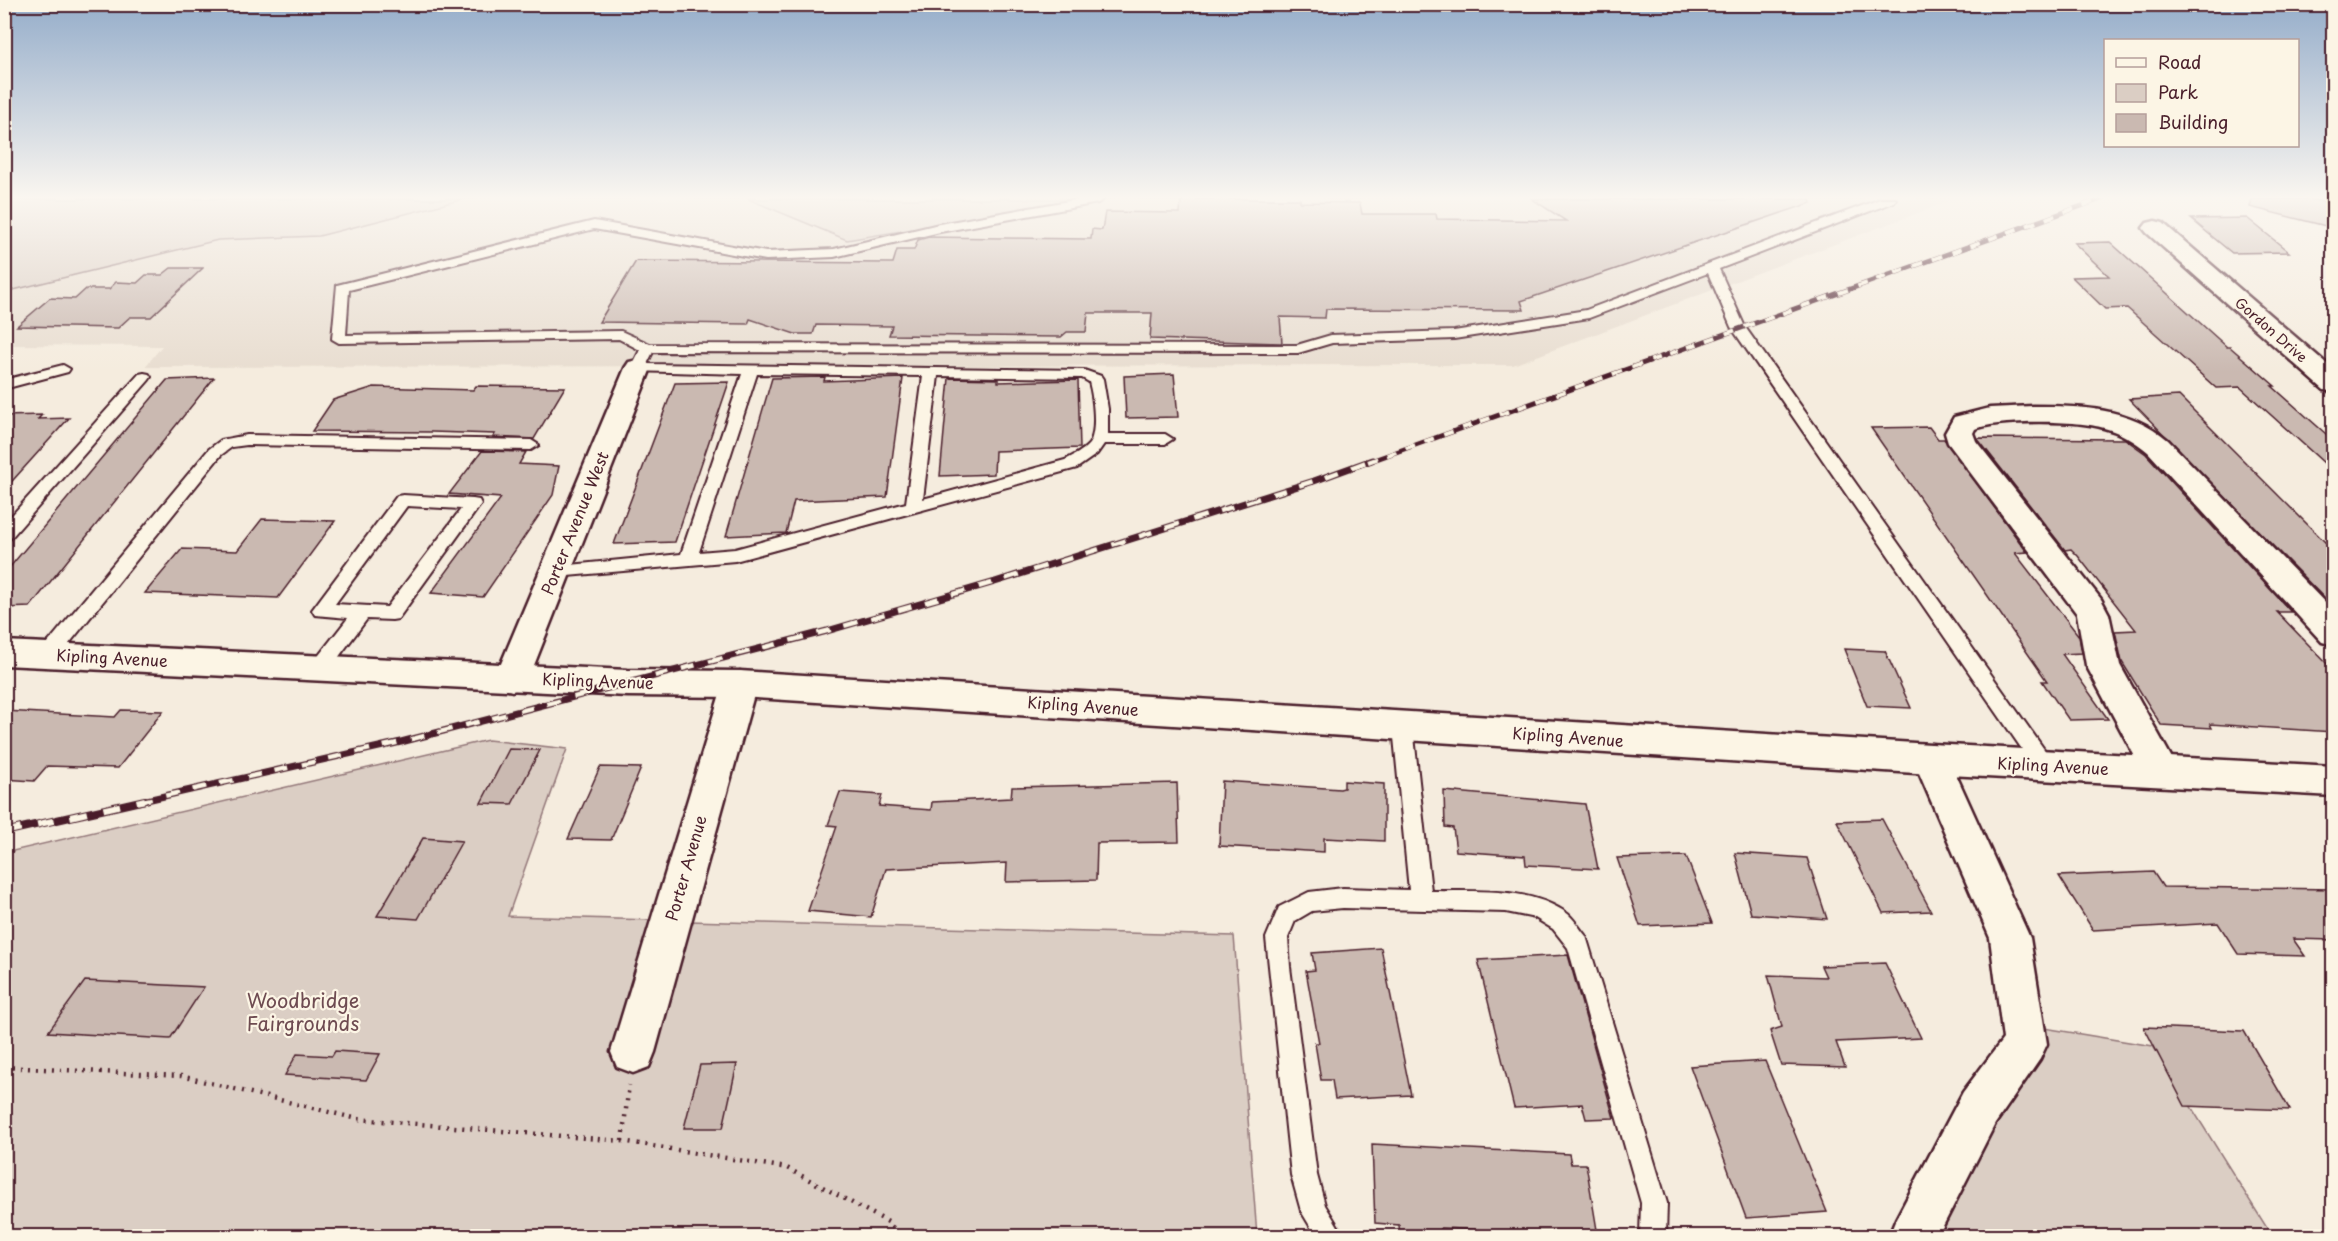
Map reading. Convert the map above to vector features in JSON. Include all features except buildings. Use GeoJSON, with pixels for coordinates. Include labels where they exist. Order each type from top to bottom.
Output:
{"type":"FeatureCollection","features":[{"type":"Feature","properties":{"kind":"street","name":"Gordon Drive"},"geometry":{"type":"LineString","coordinates":[[2188,257],[2334,384]]}},
{"type":"Feature","properties":{"kind":"street","name":"Porter Avenue West"},"geometry":{"type":"LineString","coordinates":[[512,678],[643,358]]}},
{"type":"Feature","properties":{"kind":"street"},"geometry":{"type":"LineString","coordinates":[[2161,771],[2103,665],[2093,614],[1962,443],[1959,433],[1964,423],[1983,417],[2093,416],[2119,423],[2144,435],[2158,446],[2334,633]]}},
{"type":"Feature","properties":{"kind":"street","name":"Kipling Avenue"},"geometry":{"type":"LineString","coordinates":[[4,653],[628,683],[740,684],[1403,727],[2334,781]]}},
{"type":"Feature","properties":{"kind":"street","name":"Porter Avenue"},"geometry":{"type":"LineString","coordinates":[[633,1052],[740,684]]}},
{"type":"Feature","properties":{"kind":"street"},"geometry":{"type":"LineString","coordinates":[[1913,1236],[1979,1108],[2025,1044],[2010,938],[1931,759]]}},
{"type":"Feature","properties":{"kind":"lane"},"geometry":{"type":"LineString","coordinates":[[466,257],[342,288],[339,339],[621,335],[643,358],[751,370],[1084,374],[1096,379],[1101,389],[1099,439],[1090,452],[1071,464],[735,555],[556,571]]}},
{"type":"Feature","properties":{"kind":"lane"},"geometry":{"type":"LineString","coordinates":[[643,358],[1298,349],[1331,339],[1454,335],[1589,314],[1735,257]]}},
{"type":"Feature","properties":{"kind":"lane"},"geometry":{"type":"LineString","coordinates":[[1711,266],[1738,327],[2044,765]]}},
{"type":"Feature","properties":{"kind":"lane"},"geometry":{"type":"LineString","coordinates":[[4,385],[63,369]]}},
{"type":"Feature","properties":{"kind":"lane"},"geometry":{"type":"LineString","coordinates":[[688,560],[751,370]]}},
{"type":"Feature","properties":{"kind":"lane"},"geometry":{"type":"LineString","coordinates":[[914,506],[931,372]]}},
{"type":"Feature","properties":{"kind":"lane"},"geometry":{"type":"LineString","coordinates":[[4,535],[144,377]]}},
{"type":"Feature","properties":{"kind":"lane"},"geometry":{"type":"LineString","coordinates":[[1099,439],[1165,439]]}},
{"type":"Feature","properties":{"kind":"lane"},"geometry":{"type":"LineString","coordinates":[[49,655],[215,452],[227,443],[247,440],[531,445]]}},
{"type":"Feature","properties":{"kind":"lane"},"geometry":{"type":"LineString","coordinates":[[403,500],[473,504],[392,614],[362,612],[321,610],[403,500]]}},
{"type":"Feature","properties":{"kind":"lane"},"geometry":{"type":"LineString","coordinates":[[4,513],[24,512]]}},
{"type":"Feature","properties":{"kind":"lane"},"geometry":{"type":"LineString","coordinates":[[319,669],[362,612]]}},
{"type":"Feature","properties":{"kind":"lane"},"geometry":{"type":"LineString","coordinates":[[1403,727],[1421,899]]}},
{"type":"Feature","properties":{"kind":"lane"},"geometry":{"type":"LineString","coordinates":[[1331,1236],[1314,1211],[1304,1175],[1277,938],[1287,914],[1309,902],[1343,898],[1506,902],[1540,910],[1561,922],[1578,943],[1654,1203],[1653,1236]]}},
{"type":"Feature","properties":{"kind":"path"},"geometry":{"type":"LineString","coordinates":[[622,1141],[633,1052]]}},
{"type":"Feature","properties":{"kind":"path"},"geometry":{"type":"LineString","coordinates":[[4,1067],[181,1076],[358,1119],[622,1141],[787,1168],[888,1222],[900,1236]]}},
{"type":"Feature","properties":{"kind":"shaded area"},"geometry":{"type":"Polygon","coordinates":[[[149,257],[1801,257],[1513,365],[145,367],[162,346],[5,345],[5,292],[149,257]]]}},
{"type":"Feature","properties":{"kind":"green space"},"geometry":{"type":"Polygon","coordinates":[[[5,257],[149,257],[5,292],[5,257]]]}},
{"type":"Feature","properties":{"kind":"green space","name":"Woodbridge Fairgrounds"},"geometry":{"type":"Polygon","coordinates":[[[488,740],[567,749],[508,916],[1234,936],[1257,1236],[5,1236],[4,853],[488,740]]]}},
{"type":"Feature","properties":{"kind":"green space"},"geometry":{"type":"Polygon","coordinates":[[[2026,1025],[2153,1046],[2272,1236],[1918,1236],[2026,1025]]]}},
{"type":"Feature","properties":{"kind":"railway"},"geometry":{"type":"LineString","coordinates":[[1368,462],[1940,257]]}},
{"type":"Feature","properties":{"kind":"railway"},"geometry":{"type":"LineString","coordinates":[[138,802],[401,742],[827,631],[995,582],[1314,481],[1372,460]]}},
{"type":"Feature","properties":{"kind":"railway"},"geometry":{"type":"LineString","coordinates":[[4,832],[145,800]]}}]}
